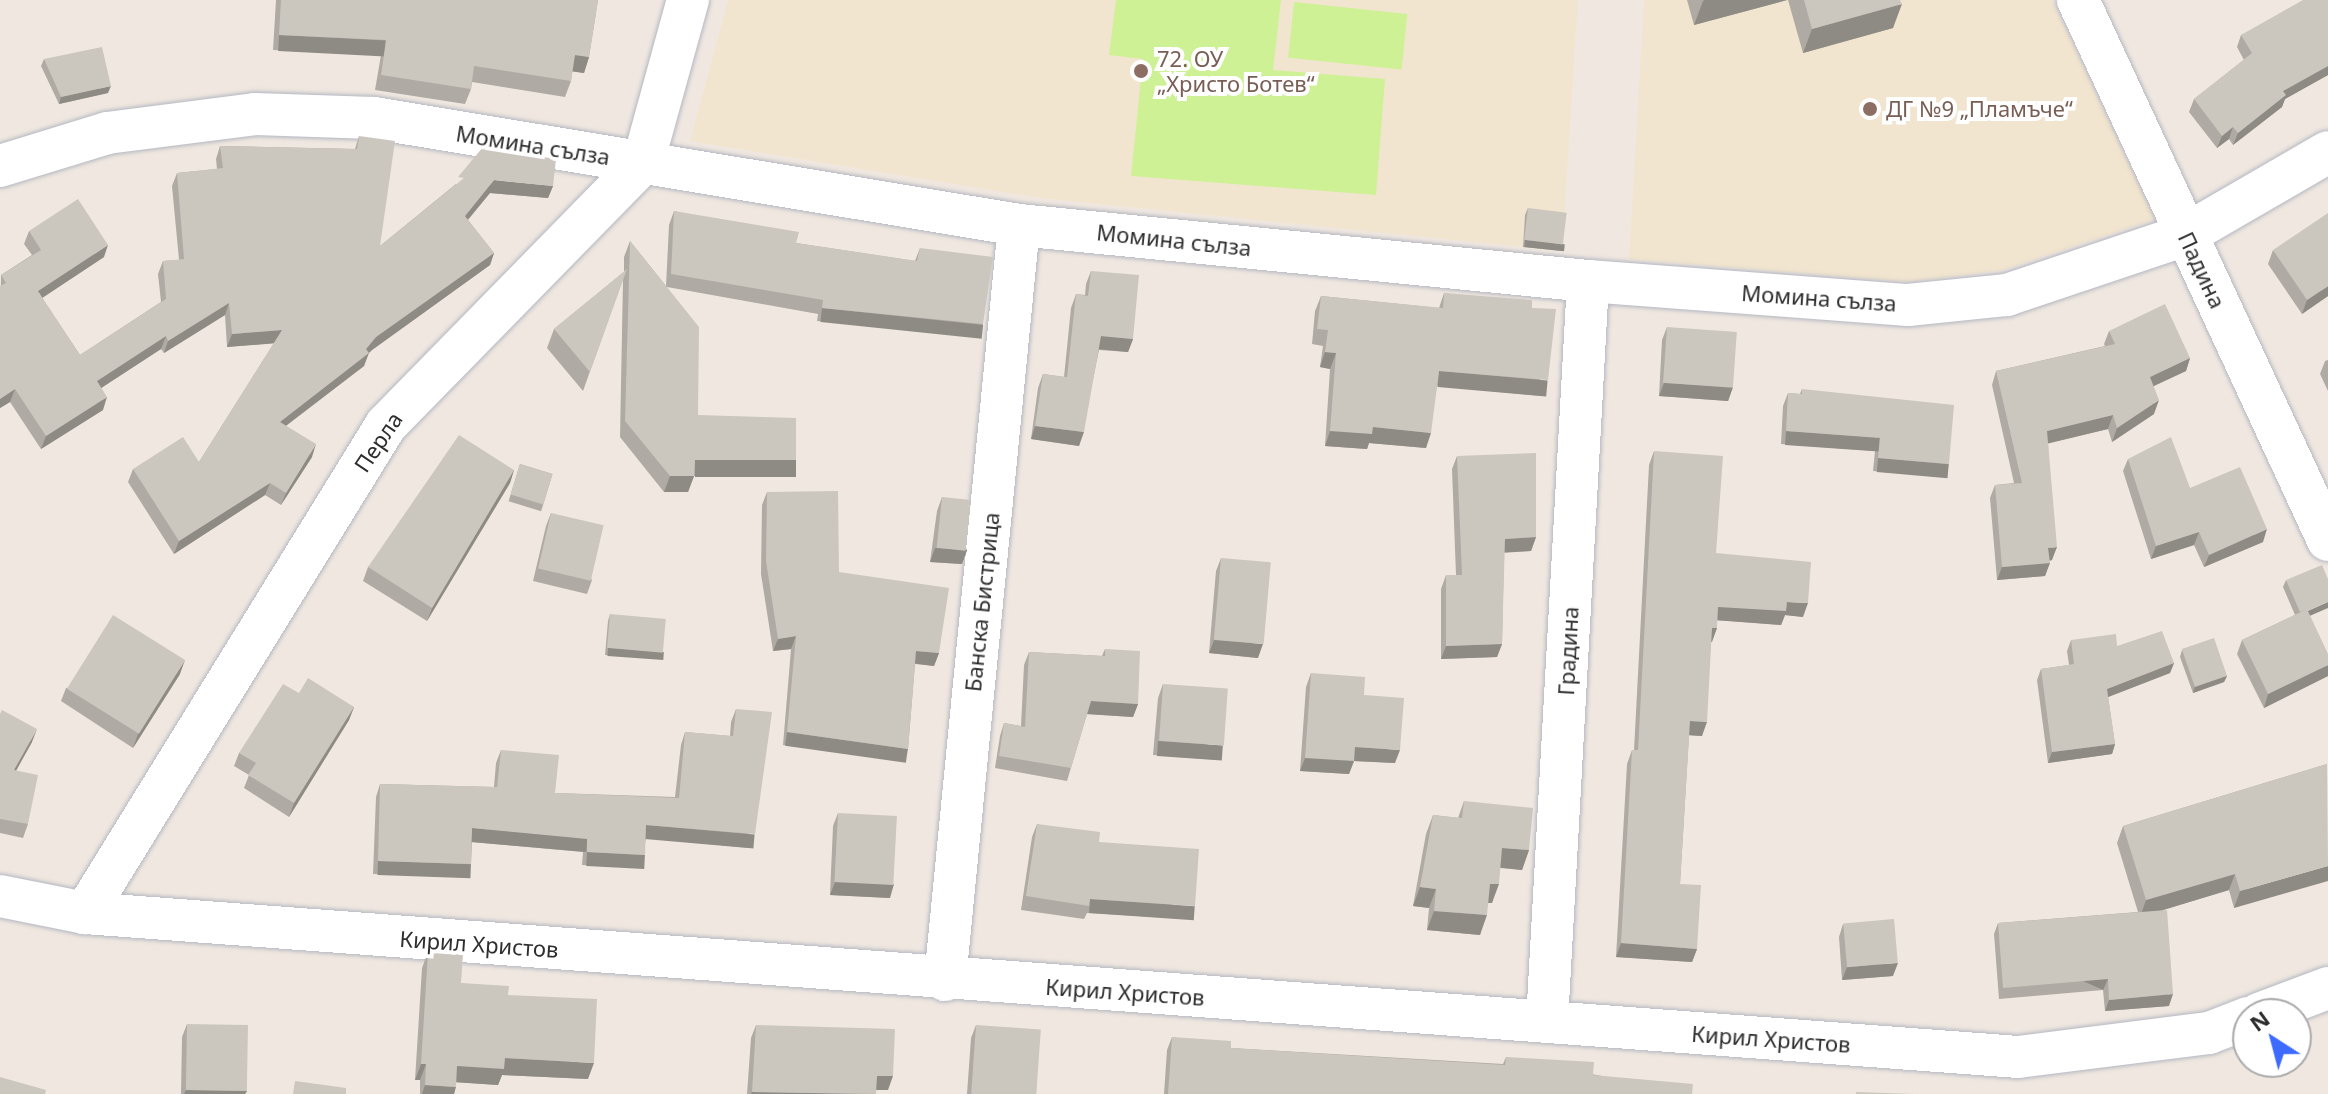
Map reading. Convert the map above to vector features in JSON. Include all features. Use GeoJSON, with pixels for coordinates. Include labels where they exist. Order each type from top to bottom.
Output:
{"type":"FeatureCollection","features":[{"type":"Feature","properties":{"kind":"street","name":"Перла"},"geometry":{"type":"LineString","coordinates":[[85,913],[386,425],[433,371],[643,163],[688,0]]}},
{"type":"Feature","properties":{"kind":"street","name":"Падина"},"geometry":{"type":"LineString","coordinates":[[2078,0],[2328,540]]}},
{"type":"Feature","properties":{"kind":"street","name":"Момина сълза"},"geometry":{"type":"LineString","coordinates":[[0,166],[107,133],[255,114],[374,118],[1019,225],[1588,281],[1908,305],[2007,295],[2185,235],[2328,152]]}},
{"type":"Feature","properties":{"kind":"street","name":"Банска Бистрица"},"geometry":{"type":"LineString","coordinates":[[945,980],[1019,225]]}},
{"type":"Feature","properties":{"kind":"street","name":"Градина"},"geometry":{"type":"LineString","coordinates":[[1547,1022],[1588,281]]}},
{"type":"Feature","properties":{"kind":"street","name":"Кирил Христов"},"geometry":{"type":"LineString","coordinates":[[0,896],[85,913],[945,980],[2018,1057],[2209,1033],[2232,1024]]}},
{"type":"Feature","properties":{"kind":"street"},"geometry":{"type":"LineString","coordinates":[[2301,998],[2328,988]]}},
{"type":"Feature","properties":{"kind":"shaded area","name":"72. ОУ „Христо Ботев“"},"geometry":{"type":"Polygon","coordinates":[[[728,0],[1578,0],[1562,251],[1040,198],[690,141],[728,0]]]}},
{"type":"Feature","properties":{"kind":"shaded area","name":"ДГ №9 „Пламъче“"},"geometry":{"type":"Polygon","coordinates":[[[1644,0],[2052,0],[2155,219],[2003,270],[1909,282],[1629,259],[1644,0]]]}},
{"type":"Feature","properties":{"kind":"green space"},"geometry":{"type":"Polygon","coordinates":[[[1116,0],[1281,0],[1273,70],[1385,79],[1376,195],[1131,176],[1143,59],[1109,55],[1116,0]]]}},
{"type":"Feature","properties":{"kind":"green space"},"geometry":{"type":"Polygon","coordinates":[[[1294,2],[1407,14],[1402,70],[1288,58],[1294,2]]]}},
{"type":"Feature","properties":{"kind":"building"},"geometry":{"type":"Polygon","coordinates":[[[281,0],[598,0],[589,57],[575,55],[571,81],[474,66],[471,89],[381,75],[386,40],[279,35],[281,0]]]}},
{"type":"Feature","properties":{"kind":"building"},"geometry":{"type":"Polygon","coordinates":[[[1804,0],[1900,0],[1902,4],[1812,29],[1804,0]]]}},
{"type":"Feature","properties":{"kind":"building"},"geometry":{"type":"Polygon","coordinates":[[[2303,0],[2328,0],[2328,66],[2283,91],[2286,95],[2238,133],[2233,127],[2222,136],[2194,99],[2252,53],[2241,35],[2303,0]]]}},
{"type":"Feature","properties":{"kind":"building"},"geometry":{"type":"Polygon","coordinates":[[[102,47],[111,86],[61,97],[44,59],[102,47]]]}},
{"type":"Feature","properties":{"kind":"building"},"geometry":{"type":"Polygon","coordinates":[[[359,136],[395,141],[380,246],[464,178],[458,177],[483,147],[556,159],[553,186],[494,180],[465,216],[494,253],[376,337],[366,349],[369,353],[280,422],[316,444],[286,493],[270,483],[179,541],[133,469],[183,437],[199,462],[282,330],[232,334],[229,303],[168,341],[166,336],[97,381],[107,397],[46,436],[15,389],[0,399],[0,286],[6,283],[1,275],[41,250],[29,231],[78,199],[108,245],[38,291],[80,355],[166,299],[163,261],[184,259],[177,173],[223,168],[220,146],[357,149],[359,136]]]}},
{"type":"Feature","properties":{"kind":"building"},"geometry":{"type":"Polygon","coordinates":[[[1528,208],[1567,213],[1563,245],[1524,240],[1528,208]]]}},
{"type":"Feature","properties":{"kind":"building"},"geometry":{"type":"Polygon","coordinates":[[[674,211],[799,232],[796,243],[917,261],[920,248],[993,257],[983,324],[822,308],[823,300],[671,274],[674,211]]]}},
{"type":"Feature","properties":{"kind":"building"},"geometry":{"type":"Polygon","coordinates":[[[2328,213],[2328,286],[2307,300],[2273,250],[2328,213]]]}},
{"type":"Feature","properties":{"kind":"building"},"geometry":{"type":"Polygon","coordinates":[[[630,241],[699,327],[698,415],[796,418],[796,460],[695,460],[694,476],[670,476],[625,421],[630,241]]]}},
{"type":"Feature","properties":{"kind":"building"},"geometry":{"type":"Polygon","coordinates":[[[627,269],[590,372],[554,329],[627,269]]]}},
{"type":"Feature","properties":{"kind":"building"},"geometry":{"type":"Polygon","coordinates":[[[1091,271],[1139,275],[1133,339],[1101,336],[1084,432],[1035,426],[1043,374],[1067,377],[1076,294],[1088,296],[1091,271]]]}},
{"type":"Feature","properties":{"kind":"building"},"geometry":{"type":"Polygon","coordinates":[[[1444,293],[1532,300],[1532,308],[1556,309],[1548,380],[1439,371],[1431,433],[1373,427],[1372,434],[1330,431],[1336,353],[1325,352],[1328,330],[1317,329],[1321,296],[1443,308],[1444,293]]]}},
{"type":"Feature","properties":{"kind":"building"},"geometry":{"type":"Polygon","coordinates":[[[2165,304],[2190,358],[2150,377],[2159,400],[2117,428],[2113,415],[2047,431],[2057,547],[2048,548],[2050,563],[2002,567],[1995,485],[2022,483],[1996,371],[2115,344],[2109,331],[2165,304]]]}},
{"type":"Feature","properties":{"kind":"building"},"geometry":{"type":"Polygon","coordinates":[[[1667,327],[1737,332],[1733,388],[1663,383],[1667,327]]]}},
{"type":"Feature","properties":{"kind":"building"},"geometry":{"type":"Polygon","coordinates":[[[1802,389],[1954,405],[1949,464],[1878,458],[1880,438],[1786,431],[1788,393],[1802,394],[1802,389]]]}},
{"type":"Feature","properties":{"kind":"building"},"geometry":{"type":"Polygon","coordinates":[[[459,435],[514,470],[432,608],[368,567],[459,435]]]}},
{"type":"Feature","properties":{"kind":"building"},"geometry":{"type":"Polygon","coordinates":[[[2171,437],[2190,488],[2240,467],[2267,529],[2209,555],[2199,532],[2156,546],[2128,459],[2171,437]]]}},
{"type":"Feature","properties":{"kind":"building"},"geometry":{"type":"Polygon","coordinates":[[[1654,451],[1723,456],[1716,553],[1811,562],[1808,603],[1787,602],[1786,611],[1718,607],[1717,628],[1712,628],[1707,722],[1690,721],[1680,884],[1701,885],[1697,949],[1621,943],[1632,750],[1638,750],[1654,451]]]}},
{"type":"Feature","properties":{"kind":"building"},"geometry":{"type":"Polygon","coordinates":[[[1536,453],[1536,537],[1505,539],[1502,644],[1446,646],[1446,575],[1462,575],[1457,456],[1536,453]]]}},
{"type":"Feature","properties":{"kind":"building"},"geometry":{"type":"Polygon","coordinates":[[[520,464],[553,474],[543,505],[511,495],[520,464]]]}},
{"type":"Feature","properties":{"kind":"building"},"geometry":{"type":"Polygon","coordinates":[[[838,491],[839,572],[949,588],[939,653],[916,651],[908,749],[787,732],[796,636],[778,639],[766,561],[767,492],[838,491]]]}},
{"type":"Feature","properties":{"kind":"building"},"geometry":{"type":"Polygon","coordinates":[[[942,497],[971,500],[966,551],[937,548],[942,497]]]}},
{"type":"Feature","properties":{"kind":"building"},"geometry":{"type":"Polygon","coordinates":[[[551,513],[604,525],[591,581],[538,569],[551,513]]]}},
{"type":"Feature","properties":{"kind":"building"},"geometry":{"type":"Polygon","coordinates":[[[1221,558],[1271,562],[1264,644],[1214,640],[1221,558]]]}},
{"type":"Feature","properties":{"kind":"building"},"geometry":{"type":"Polygon","coordinates":[[[2322,565],[2328,579],[2328,602],[2300,612],[2286,580],[2322,565]]]}},
{"type":"Feature","properties":{"kind":"building"},"geometry":{"type":"Polygon","coordinates":[[[2307,609],[2328,654],[2328,665],[2268,694],[2242,640],[2307,609]]]}},
{"type":"Feature","properties":{"kind":"building"},"geometry":{"type":"Polygon","coordinates":[[[610,614],[666,619],[663,653],[607,648],[610,614]]]}},
{"type":"Feature","properties":{"kind":"building"},"geometry":{"type":"Polygon","coordinates":[[[113,615],[185,660],[139,734],[67,689],[113,615]]]}},
{"type":"Feature","properties":{"kind":"building"},"geometry":{"type":"Polygon","coordinates":[[[2162,631],[2174,663],[2107,689],[2115,744],[2052,752],[2041,669],[2074,664],[2071,640],[2116,634],[2117,646],[2162,631]]]}},
{"type":"Feature","properties":{"kind":"building"},"geometry":{"type":"Polygon","coordinates":[[[2214,638],[2227,676],[2195,687],[2182,649],[2214,638]]]}},
{"type":"Feature","properties":{"kind":"building"},"geometry":{"type":"Polygon","coordinates":[[[1105,649],[1140,651],[1138,704],[1091,701],[1071,768],[999,756],[1004,723],[1025,727],[1029,652],[1105,656],[1105,649]]]}},
{"type":"Feature","properties":{"kind":"building"},"geometry":{"type":"Polygon","coordinates":[[[1311,673],[1365,677],[1364,695],[1404,698],[1400,750],[1355,747],[1354,761],[1305,758],[1311,673]]]}},
{"type":"Feature","properties":{"kind":"building"},"geometry":{"type":"Polygon","coordinates":[[[308,678],[354,707],[294,803],[248,775],[256,763],[239,753],[283,684],[299,693],[308,678]]]}},
{"type":"Feature","properties":{"kind":"building"},"geometry":{"type":"Polygon","coordinates":[[[1163,684],[1228,689],[1224,745],[1159,741],[1163,684]]]}},
{"type":"Feature","properties":{"kind":"building"},"geometry":{"type":"Polygon","coordinates":[[[736,709],[772,712],[755,834],[646,825],[645,855],[587,852],[587,839],[472,828],[471,864],[378,861],[380,784],[497,787],[501,750],[559,755],[555,793],[679,798],[685,732],[733,736],[736,709]]]}},
{"type":"Feature","properties":{"kind":"building"},"geometry":{"type":"Polygon","coordinates":[[[2,710],[37,729],[14,770],[38,775],[28,824],[0,819],[2,710]]]}},
{"type":"Feature","properties":{"kind":"building"},"geometry":{"type":"Polygon","coordinates":[[[2327,764],[2328,866],[2240,891],[2235,874],[2146,900],[2123,826],[2327,764]]]}},
{"type":"Feature","properties":{"kind":"building"},"geometry":{"type":"Polygon","coordinates":[[[1464,801],[1533,808],[1529,850],[1502,848],[1499,884],[1490,884],[1487,915],[1434,911],[1436,889],[1420,887],[1433,815],[1462,818],[1464,801]]]}},
{"type":"Feature","properties":{"kind":"building"},"geometry":{"type":"Polygon","coordinates":[[[838,813],[897,816],[893,885],[834,882],[838,813]]]}},
{"type":"Feature","properties":{"kind":"building"},"geometry":{"type":"Polygon","coordinates":[[[1037,824],[1100,832],[1099,842],[1199,849],[1195,906],[1090,899],[1089,906],[1026,896],[1037,824]]]}},
{"type":"Feature","properties":{"kind":"building"},"geometry":{"type":"Polygon","coordinates":[[[2167,910],[2173,994],[2109,1000],[2108,979],[2003,988],[1998,923],[2167,910]]]}},
{"type":"Feature","properties":{"kind":"building"},"geometry":{"type":"Polygon","coordinates":[[[1894,919],[1898,963],[1847,967],[1843,923],[1894,919]]]}},
{"type":"Feature","properties":{"kind":"building"},"geometry":{"type":"Polygon","coordinates":[[[428,952],[463,954],[461,983],[509,986],[508,995],[597,999],[594,1063],[505,1058],[504,1069],[457,1066],[456,1087],[425,1085],[426,1064],[421,1064],[428,952]]]}},
{"type":"Feature","properties":{"kind":"building"},"geometry":{"type":"Polygon","coordinates":[[[187,1024],[248,1025],[247,1091],[186,1090],[187,1024]]]}},
{"type":"Feature","properties":{"kind":"building"},"geometry":{"type":"Polygon","coordinates":[[[756,1025],[895,1029],[893,1076],[877,1076],[876,1094],[752,1092],[756,1025]]]}},
{"type":"Feature","properties":{"kind":"building"},"geometry":{"type":"Polygon","coordinates":[[[976,1025],[1041,1030],[1036,1094],[971,1094],[976,1025]]]}},
{"type":"Feature","properties":{"kind":"building"},"geometry":{"type":"Polygon","coordinates":[[[1172,1037],[1231,1041],[1231,1048],[1505,1065],[1506,1057],[1594,1062],[1593,1075],[1693,1084],[1692,1094],[1168,1094],[1172,1037]]]}},
{"type":"Feature","properties":{"kind":"building"},"geometry":{"type":"Polygon","coordinates":[[[0,1077],[46,1090],[45,1094],[0,1094],[0,1077]]]}},
{"type":"Feature","properties":{"kind":"building"},"geometry":{"type":"Polygon","coordinates":[[[295,1081],[346,1088],[346,1094],[293,1094],[295,1081]]]}},
{"type":"Feature","properties":{"kind":"building"},"geometry":{"type":"Polygon","coordinates":[[[1856,1092],[1914,1094],[1856,1094],[1856,1092]]]}},
{"type":"Feature","properties":{"kind":"place","name":"72. ОУ „Христо Ботев“"},"geometry":{"type":"Point","coordinates":[1141,71]}},
{"type":"Feature","properties":{"kind":"place","name":"ДГ №9 „Пламъче“"},"geometry":{"type":"Point","coordinates":[1870,109]}}]}
